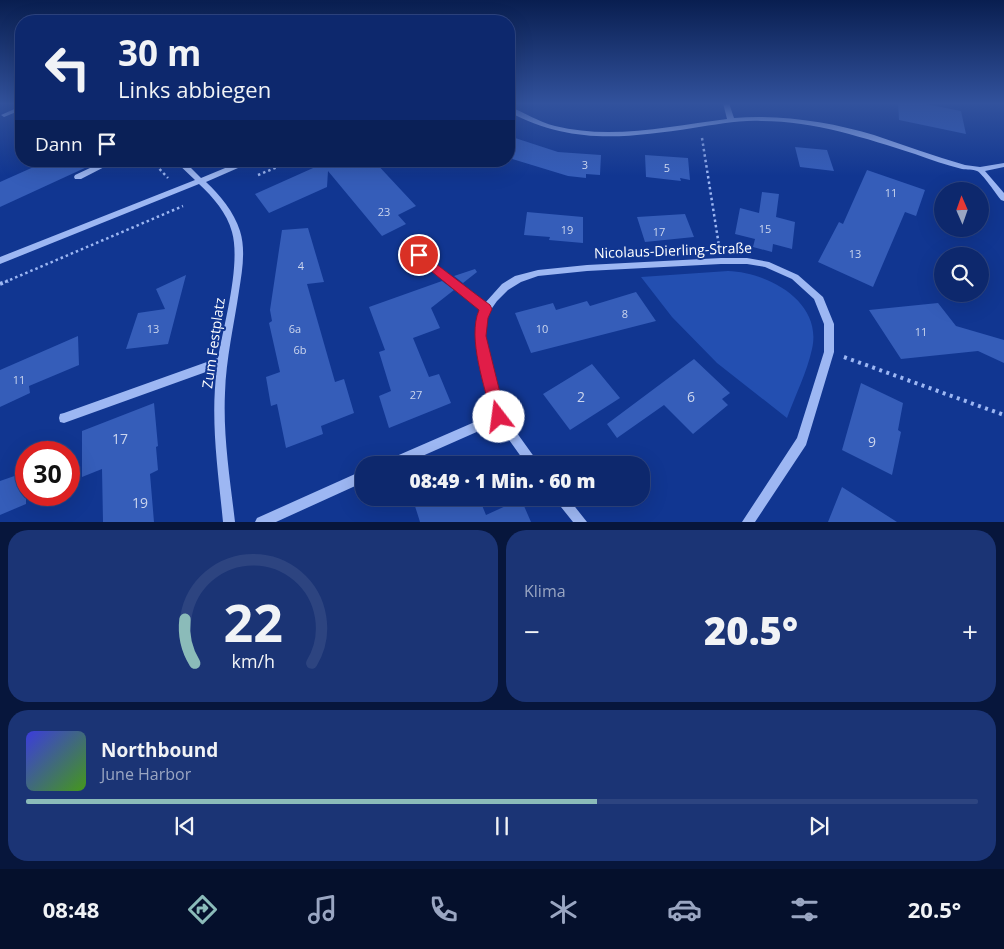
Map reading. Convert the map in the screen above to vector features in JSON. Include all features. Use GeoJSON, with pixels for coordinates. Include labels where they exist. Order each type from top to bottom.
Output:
{"type":"FeatureCollection","features":[{"type":"Feature","properties":{"kind":"street"},"geometry":{"type":"LineString","coordinates":[[559,127],[588,133],[625,134],[680,127]]}},
{"type":"Feature","properties":{"kind":"street"},"geometry":{"type":"LineString","coordinates":[[831,127],[870,137],[943,162],[980,169],[1004,165]]}},
{"type":"Feature","properties":{"kind":"street"},"geometry":{"type":"LineString","coordinates":[[78,177],[99,167]]}},
{"type":"Feature","properties":{"kind":"street","name":"Zum Festplatz"},"geometry":{"type":"LineString","coordinates":[[186,167],[213,193],[228,215],[236,232],[238,247],[234,289],[223,361],[219,414],[229,522]]}},
{"type":"Feature","properties":{"kind":"street"},"geometry":{"type":"LineString","coordinates":[[0,261],[234,167]]}},
{"type":"Feature","properties":{"kind":"street"},"geometry":{"type":"LineString","coordinates":[[980,169],[1004,198]]}},
{"type":"Feature","properties":{"kind":"street"},"geometry":{"type":"LineString","coordinates":[[419,255],[486,309]]}},
{"type":"Feature","properties":{"kind":"street","name":"Nicolaus-Dierling-Straße"},"geometry":{"type":"LineString","coordinates":[[527,456],[499,417],[480,336],[482,318],[486,309],[505,287],[538,273],[587,268],[721,261],[747,261],[766,264],[795,278],[818,297],[829,324],[829,352],[802,441],[748,522]]}},
{"type":"Feature","properties":{"kind":"street"},"geometry":{"type":"LineString","coordinates":[[64,418],[223,361]]}},
{"type":"Feature","properties":{"kind":"street"},"geometry":{"type":"LineString","coordinates":[[410,456],[499,417]]}},
{"type":"Feature","properties":{"kind":"street"},"geometry":{"type":"LineString","coordinates":[[261,522],[355,480]]}},
{"type":"Feature","properties":{"kind":"street"},"geometry":{"type":"LineString","coordinates":[[568,506],[581,522]]}},
{"type":"Feature","properties":{"kind":"path"},"geometry":{"type":"LineString","coordinates":[[700,127],[721,261]]}},
{"type":"Feature","properties":{"kind":"path"},"geometry":{"type":"LineString","coordinates":[[158,167],[168,178]]}},
{"type":"Feature","properties":{"kind":"path"},"geometry":{"type":"LineString","coordinates":[[257,176],[278,167]]}},
{"type":"Feature","properties":{"kind":"path"},"geometry":{"type":"LineString","coordinates":[[0,284],[213,193]]}},
{"type":"Feature","properties":{"kind":"path"},"geometry":{"type":"LineString","coordinates":[[829,352],[1004,415]]}},
{"type":"Feature","properties":{"kind":"shaded area"},"geometry":{"type":"Polygon","coordinates":[[[728,271],[759,277],[775,283],[801,303],[809,317],[813,332],[812,349],[787,418],[717,363],[672,317],[641,277],[728,271]]]}},
{"type":"Feature","properties":{"kind":"building"},"geometry":{"type":"Polygon","coordinates":[[[934,127],[965,127],[966,134],[934,127]]]}},
{"type":"Feature","properties":{"kind":"building"},"geometry":{"type":"Polygon","coordinates":[[[515,138],[558,152],[601,155],[600,175],[586,174],[586,178],[568,176],[515,160],[515,138]]]}},
{"type":"Feature","properties":{"kind":"building"},"geometry":{"type":"Polygon","coordinates":[[[795,147],[827,150],[834,171],[800,167],[795,147]]]}},
{"type":"Feature","properties":{"kind":"building"},"geometry":{"type":"Polygon","coordinates":[[[645,155],[688,158],[690,180],[680,178],[681,181],[646,177],[645,155]]]}},
{"type":"Feature","properties":{"kind":"building"},"geometry":{"type":"Polygon","coordinates":[[[34,167],[87,167],[0,207],[0,182],[34,167]]]}},
{"type":"Feature","properties":{"kind":"building"},"geometry":{"type":"Polygon","coordinates":[[[315,167],[380,167],[416,206],[398,215],[406,224],[382,236],[328,171],[327,187],[269,213],[255,194],[315,167]]]}},
{"type":"Feature","properties":{"kind":"building"},"geometry":{"type":"Polygon","coordinates":[[[867,170],[925,190],[916,216],[905,212],[873,287],[818,262],[839,222],[843,224],[867,170]]]}},
{"type":"Feature","properties":{"kind":"building"},"geometry":{"type":"Polygon","coordinates":[[[762,192],[779,194],[776,217],[795,222],[792,249],[773,244],[772,252],[753,247],[755,239],[735,234],[740,208],[759,213],[762,192]]]}},
{"type":"Feature","properties":{"kind":"building"},"geometry":{"type":"Polygon","coordinates":[[[527,212],[583,217],[583,243],[549,240],[550,237],[524,235],[527,212]]]}},
{"type":"Feature","properties":{"kind":"building"},"geometry":{"type":"Polygon","coordinates":[[[685,214],[694,237],[645,242],[637,217],[685,214]]]}},
{"type":"Feature","properties":{"kind":"building"},"geometry":{"type":"Polygon","coordinates":[[[308,228],[324,282],[307,284],[335,382],[344,379],[354,413],[321,426],[323,434],[286,448],[277,404],[271,406],[266,377],[280,372],[269,323],[272,321],[270,310],[282,230],[308,228]]]}},
{"type":"Feature","properties":{"kind":"building"},"geometry":{"type":"Polygon","coordinates":[[[475,269],[477,272],[463,283],[454,276],[475,269]]]}},
{"type":"Feature","properties":{"kind":"building"},"geometry":{"type":"Polygon","coordinates":[[[186,275],[168,344],[126,349],[138,313],[165,309],[156,289],[186,275]]]}},
{"type":"Feature","properties":{"kind":"building"},"geometry":{"type":"Polygon","coordinates":[[[442,281],[454,290],[431,308],[440,328],[413,338],[429,377],[439,374],[451,403],[389,428],[379,396],[391,391],[379,352],[385,350],[369,307],[442,281]]]}},
{"type":"Feature","properties":{"kind":"building"},"geometry":{"type":"Polygon","coordinates":[[[636,292],[656,321],[531,353],[515,313],[553,303],[556,310],[587,301],[590,306],[636,292]]]}},
{"type":"Feature","properties":{"kind":"building"},"geometry":{"type":"Polygon","coordinates":[[[938,303],[956,326],[1004,340],[1004,363],[978,351],[901,359],[869,310],[938,303]]]}},
{"type":"Feature","properties":{"kind":"building"},"geometry":{"type":"Polygon","coordinates":[[[78,336],[79,365],[29,386],[30,393],[0,407],[0,370],[78,336]]]}},
{"type":"Feature","properties":{"kind":"building"},"geometry":{"type":"Polygon","coordinates":[[[694,359],[730,393],[722,399],[728,405],[693,434],[664,405],[617,438],[607,424],[694,359]]]}},
{"type":"Feature","properties":{"kind":"building"},"geometry":{"type":"Polygon","coordinates":[[[592,364],[620,398],[570,430],[543,394],[592,364]]]}},
{"type":"Feature","properties":{"kind":"building"},"geometry":{"type":"Polygon","coordinates":[[[861,383],[903,403],[898,430],[901,432],[892,475],[842,450],[861,383]]]}},
{"type":"Feature","properties":{"kind":"building"},"geometry":{"type":"Polygon","coordinates":[[[154,403],[158,470],[150,474],[154,522],[103,522],[102,469],[82,477],[82,431],[154,403]]]}},
{"type":"Feature","properties":{"kind":"building"},"geometry":{"type":"Polygon","coordinates":[[[15,476],[15,506],[21,506],[0,515],[0,481],[15,476]]]}},
{"type":"Feature","properties":{"kind":"building"},"geometry":{"type":"Polygon","coordinates":[[[842,487],[897,522],[828,522],[842,487]]]}},
{"type":"Feature","properties":{"kind":"building"},"geometry":{"type":"Polygon","coordinates":[[[415,506],[482,506],[486,515],[506,506],[524,506],[531,522],[420,522],[415,506]]]}},
{"type":"Feature","properties":{"kind":"route"},"geometry":{"type":"LineString","coordinates":[[419,255],[486,309],[482,318],[480,336],[499,417]]}}]}
